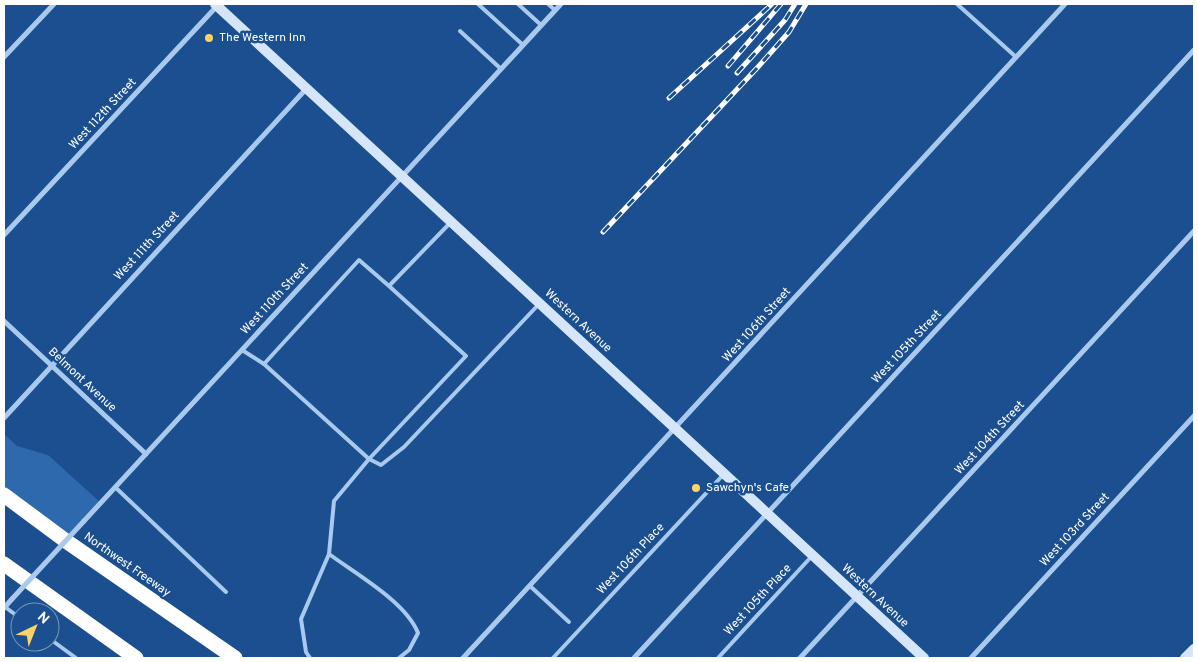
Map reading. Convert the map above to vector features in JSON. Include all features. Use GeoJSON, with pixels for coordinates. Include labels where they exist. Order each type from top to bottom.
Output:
{"type":"FeatureCollection","features":[{"type":"Feature","properties":{"kind":"highway"},"geometry":{"type":"LineString","coordinates":[[4,490],[31,514]]}},
{"type":"Feature","properties":{"kind":"highway","name":"Northwest Freeway"},"geometry":{"type":"LineString","coordinates":[[4,495],[235,658]]}},
{"type":"Feature","properties":{"kind":"highway"},"geometry":{"type":"LineString","coordinates":[[4,564],[136,658]]}},
{"type":"Feature","properties":{"kind":"street"},"geometry":{"type":"LineString","coordinates":[[4,57],[54,4]]}},
{"type":"Feature","properties":{"kind":"street","name":"West 110th Street"},"geometry":{"type":"LineString","coordinates":[[4,607],[561,4]]}},
{"type":"Feature","properties":{"kind":"street","name":"West 106th Street"},"geometry":{"type":"LineString","coordinates":[[463,658],[676,429],[1065,4]]}},
{"type":"Feature","properties":{"kind":"street","name":"Western Avenue"},"geometry":{"type":"LineString","coordinates":[[216,5],[924,658]]}},
{"type":"Feature","properties":{"kind":"street","name":"West 112th Street"},"geometry":{"type":"LineString","coordinates":[[4,236],[216,5]]}},
{"type":"Feature","properties":{"kind":"street","name":"West 105th Street"},"geometry":{"type":"LineString","coordinates":[[634,658],[1194,50]]}},
{"type":"Feature","properties":{"kind":"street","name":"West 111th Street"},"geometry":{"type":"LineString","coordinates":[[4,418],[306,89]]}},
{"type":"Feature","properties":{"kind":"street","name":"West 104th Street"},"geometry":{"type":"LineString","coordinates":[[800,658],[1194,231]]}},
{"type":"Feature","properties":{"kind":"street","name":"Belmont Avenue"},"geometry":{"type":"LineString","coordinates":[[4,321],[146,454]]}},
{"type":"Feature","properties":{"kind":"street","name":"West 103rd Street"},"geometry":{"type":"LineString","coordinates":[[971,658],[1194,416]]}},
{"type":"Feature","properties":{"kind":"street"},"geometry":{"type":"LineString","coordinates":[[1186,658],[1194,649]]}},
{"type":"Feature","properties":{"kind":"lane"},"geometry":{"type":"LineString","coordinates":[[478,4],[523,45]]}},
{"type":"Feature","properties":{"kind":"lane"},"geometry":{"type":"LineString","coordinates":[[518,4],[541,26]]}},
{"type":"Feature","properties":{"kind":"lane"},"geometry":{"type":"LineString","coordinates":[[548,4],[555,10]]}},
{"type":"Feature","properties":{"kind":"lane"},"geometry":{"type":"LineString","coordinates":[[957,4],[1016,57]]}},
{"type":"Feature","properties":{"kind":"lane"},"geometry":{"type":"LineString","coordinates":[[460,31],[501,69]]}},
{"type":"Feature","properties":{"kind":"lane"},"geometry":{"type":"LineString","coordinates":[[389,286],[451,221]]}},
{"type":"Feature","properties":{"kind":"lane"},"geometry":{"type":"LineString","coordinates":[[264,364],[359,260],[466,356],[369,459],[334,501],[329,554],[301,619],[306,652],[310,658]]}},
{"type":"Feature","properties":{"kind":"lane"},"geometry":{"type":"LineString","coordinates":[[242,350],[264,364],[369,459],[381,465],[404,447],[540,303]]}},
{"type":"Feature","properties":{"kind":"lane","name":"West 106th Place"},"geometry":{"type":"LineString","coordinates":[[553,658],[724,473]]}},
{"type":"Feature","properties":{"kind":"lane"},"geometry":{"type":"LineString","coordinates":[[116,487],[226,592]]}},
{"type":"Feature","properties":{"kind":"lane"},"geometry":{"type":"LineString","coordinates":[[329,554],[394,603],[413,621],[418,633],[409,650],[400,658]]}},
{"type":"Feature","properties":{"kind":"lane","name":"West 105th Place"},"geometry":{"type":"LineString","coordinates":[[718,658],[813,555]]}},
{"type":"Feature","properties":{"kind":"lane"},"geometry":{"type":"LineString","coordinates":[[530,586],[570,622]]}},
{"type":"Feature","properties":{"kind":"lane"},"geometry":{"type":"LineString","coordinates":[[60,646],[76,658]]}},
{"type":"Feature","properties":{"kind":"shaded area"},"geometry":{"type":"Polygon","coordinates":[[[4,434],[17,446],[48,455],[101,503],[66,541],[4,490],[4,434]]]}},
{"type":"Feature","properties":{"kind":"railway"},"geometry":{"type":"LineString","coordinates":[[669,98],[772,4]]}},
{"type":"Feature","properties":{"kind":"railway"},"geometry":{"type":"LineString","coordinates":[[728,66],[781,4]]}},
{"type":"Feature","properties":{"kind":"railway"},"geometry":{"type":"LineString","coordinates":[[737,73],[785,20],[795,4]]}},
{"type":"Feature","properties":{"kind":"railway"},"geometry":{"type":"LineString","coordinates":[[603,232],[758,67],[789,32],[806,4]]}},
{"type":"Feature","properties":{"kind":"place","name":"The Western Inn"},"geometry":{"type":"Point","coordinates":[209,38]}},
{"type":"Feature","properties":{"kind":"place","name":"Sawchyn's Cafe"},"geometry":{"type":"Point","coordinates":[696,488]}}]}
